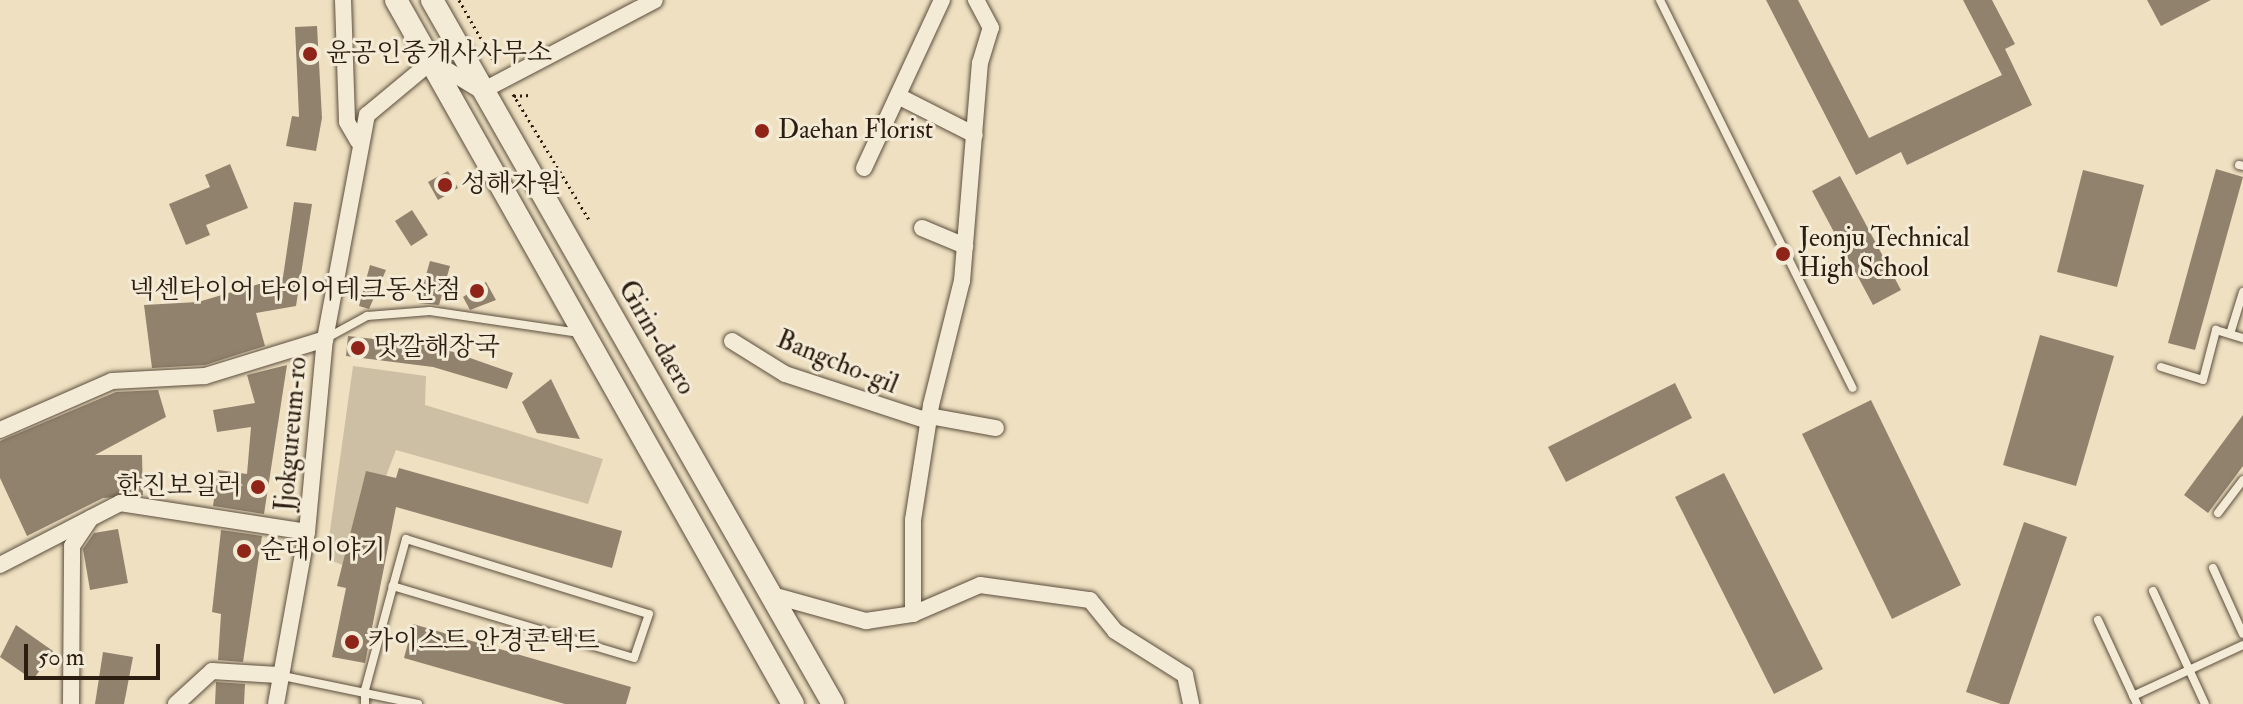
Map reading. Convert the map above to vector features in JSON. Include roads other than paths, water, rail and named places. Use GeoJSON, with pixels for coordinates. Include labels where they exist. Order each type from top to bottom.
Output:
{"type":"FeatureCollection","features":[{"type":"Feature","properties":{"kind":"street","name":"Jjokgureum-ro"},"geometry":{"type":"LineString","coordinates":[[343,0],[347,122],[358,141]]}},
{"type":"Feature","properties":{"kind":"street"},"geometry":{"type":"LineString","coordinates":[[396,0],[793,704]]}},
{"type":"Feature","properties":{"kind":"street","name":"Girin-daero"},"geometry":{"type":"LineString","coordinates":[[432,0],[833,704]]}},
{"type":"Feature","properties":{"kind":"street"},"geometry":{"type":"LineString","coordinates":[[432,61],[482,91],[655,0]]}},
{"type":"Feature","properties":{"kind":"street"},"geometry":{"type":"LineString","coordinates":[[864,168],[942,0]]}},
{"type":"Feature","properties":{"kind":"street","name":"Bangcho-gil"},"geometry":{"type":"LineString","coordinates":[[913,614],[913,520],[928,418],[965,246],[975,135],[991,28],[976,0]]}},
{"type":"Feature","properties":{"kind":"street","name":"Jjokgureum-ro"},"geometry":{"type":"LineString","coordinates":[[276,704],[278,675],[307,532],[325,339],[358,141],[367,115],[432,61]]}},
{"type":"Feature","properties":{"kind":"street"},"geometry":{"type":"LineString","coordinates":[[898,96],[975,135]]}},
{"type":"Feature","properties":{"kind":"street"},"geometry":{"type":"LineString","coordinates":[[922,228],[965,246]]}},
{"type":"Feature","properties":{"kind":"street","name":"Jjokgureum-ro"},"geometry":{"type":"LineString","coordinates":[[0,430],[112,381],[205,376],[325,339]]}},
{"type":"Feature","properties":{"kind":"street","name":"Bangcho-gil"},"geometry":{"type":"LineString","coordinates":[[732,341],[785,374],[928,418],[996,428]]}},
{"type":"Feature","properties":{"kind":"street"},"geometry":{"type":"LineString","coordinates":[[0,565],[120,503],[307,532]]}},
{"type":"Feature","properties":{"kind":"street"},"geometry":{"type":"LineString","coordinates":[[71,704],[72,546],[92,517]]}},
{"type":"Feature","properties":{"kind":"street"},"geometry":{"type":"LineString","coordinates":[[772,595],[866,621],[913,614],[980,585],[1090,600],[1115,631],[1185,675],[1191,704]]}},
{"type":"Feature","properties":{"kind":"street"},"geometry":{"type":"LineString","coordinates":[[176,704],[212,671],[278,675]]}},
{"type":"Feature","properties":{"kind":"lane"},"geometry":{"type":"LineString","coordinates":[[1660,0],[1853,388]]}},
{"type":"Feature","properties":{"kind":"lane"},"geometry":{"type":"LineString","coordinates":[[2230,334],[2243,292]]}},
{"type":"Feature","properties":{"kind":"lane","name":"Jjokgureum-ro"},"geometry":{"type":"LineString","coordinates":[[325,339],[367,316],[430,311],[582,333]]}},
{"type":"Feature","properties":{"kind":"lane"},"geometry":{"type":"LineString","coordinates":[[2161,367],[2203,380],[2216,330],[2243,338]]}},
{"type":"Feature","properties":{"kind":"lane"},"geometry":{"type":"LineString","coordinates":[[2218,513],[2243,480]]}},
{"type":"Feature","properties":{"kind":"lane"},"geometry":{"type":"LineString","coordinates":[[365,704],[365,690],[393,586],[406,539],[649,614],[634,658],[393,586]]}},
{"type":"Feature","properties":{"kind":"lane"},"geometry":{"type":"LineString","coordinates":[[2213,568],[2243,634]]}},
{"type":"Feature","properties":{"kind":"lane"},"geometry":{"type":"LineString","coordinates":[[2153,591],[2205,704]]}},
{"type":"Feature","properties":{"kind":"lane"},"geometry":{"type":"LineString","coordinates":[[2098,620],[2135,700],[2243,645]]}},
{"type":"Feature","properties":{"kind":"lane"},"geometry":{"type":"LineString","coordinates":[[278,675],[365,690],[418,704]]}},
{"type":"Feature","properties":{"kind":"place","name":"윤공인중개사사무소"},"geometry":{"type":"Point","coordinates":[310,54]}},
{"type":"Feature","properties":{"kind":"place","name":"Daehan Florist"},"geometry":{"type":"Point","coordinates":[762,131]}},
{"type":"Feature","properties":{"kind":"place","name":"성해자원"},"geometry":{"type":"Point","coordinates":[445,185]}},
{"type":"Feature","properties":{"kind":"place","name":"Jeonju Technical High School"},"geometry":{"type":"Point","coordinates":[1783,254]}},
{"type":"Feature","properties":{"kind":"place","name":"넥센타이어 타이어테크동산점"},"geometry":{"type":"Point","coordinates":[477,291]}},
{"type":"Feature","properties":{"kind":"place","name":"맛깔해장국"},"geometry":{"type":"Point","coordinates":[358,348]}},
{"type":"Feature","properties":{"kind":"place","name":"한진보일러"},"geometry":{"type":"Point","coordinates":[258,487]}},
{"type":"Feature","properties":{"kind":"place","name":"순대이야기"},"geometry":{"type":"Point","coordinates":[244,551]}},
{"type":"Feature","properties":{"kind":"place","name":"카이스트 안경콘택트"},"geometry":{"type":"Point","coordinates":[352,642]}}]}
